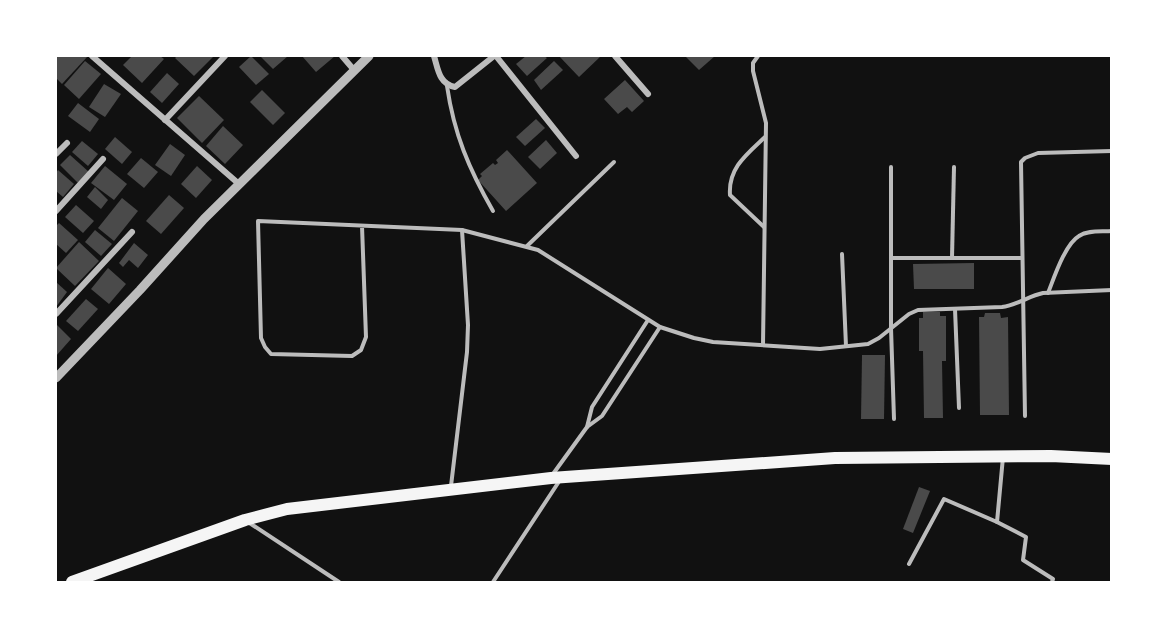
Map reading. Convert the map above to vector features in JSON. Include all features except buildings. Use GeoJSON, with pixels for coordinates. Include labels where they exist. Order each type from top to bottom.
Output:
{"type":"FeatureCollection","features":[{"type":"Feature","properties":{"kind":"main road"},"geometry":{"type":"LineString","coordinates":[[72,582],[245,520],[287,509],[556,477],[835,458],[1112,459]]}},
{"type":"Feature","properties":{"kind":"street"},"geometry":{"type":"LineString","coordinates":[[92,56],[239,184]]}},
{"type":"Feature","properties":{"kind":"street"},"geometry":{"type":"LineString","coordinates":[[165,120],[225,56]]}},
{"type":"Feature","properties":{"kind":"street"},"geometry":{"type":"LineString","coordinates":[[342,56],[354,70]]}},
{"type":"Feature","properties":{"kind":"street"},"geometry":{"type":"LineString","coordinates":[[56,378],[239,184],[369,56]]}},
{"type":"Feature","properties":{"kind":"street"},"geometry":{"type":"LineString","coordinates":[[434,56],[441,79],[447,86],[455,87],[495,56],[576,156]]}},
{"type":"Feature","properties":{"kind":"street"},"geometry":{"type":"LineString","coordinates":[[615,56],[648,94]]}},
{"type":"Feature","properties":{"kind":"street"},"geometry":{"type":"LineString","coordinates":[[56,154],[67,143]]}},
{"type":"Feature","properties":{"kind":"street"},"geometry":{"type":"LineString","coordinates":[[56,211],[103,159]]}},
{"type":"Feature","properties":{"kind":"street"},"geometry":{"type":"LineString","coordinates":[[56,314],[132,231]]}},
{"type":"Feature","properties":{"kind":"lane"},"geometry":{"type":"LineString","coordinates":[[758,56],[753,63],[753,71],[766,123],[763,345]]}},
{"type":"Feature","properties":{"kind":"lane"},"geometry":{"type":"LineString","coordinates":[[447,86],[460,145],[472,174],[493,211]]}},
{"type":"Feature","properties":{"kind":"lane"},"geometry":{"type":"LineString","coordinates":[[765,228],[730,195],[729,182],[740,162],[766,137]]}},
{"type":"Feature","properties":{"kind":"lane"},"geometry":{"type":"LineString","coordinates":[[1025,416],[1021,162],[1038,153],[1112,151]]}},
{"type":"Feature","properties":{"kind":"lane"},"geometry":{"type":"LineString","coordinates":[[527,246],[614,162]]}},
{"type":"Feature","properties":{"kind":"lane"},"geometry":{"type":"LineString","coordinates":[[891,167],[891,328],[894,419]]}},
{"type":"Feature","properties":{"kind":"lane"},"geometry":{"type":"LineString","coordinates":[[952,258],[954,167]]}},
{"type":"Feature","properties":{"kind":"lane"},"geometry":{"type":"LineString","coordinates":[[362,226],[366,337],[361,350],[351,356],[271,354],[261,338],[258,221],[462,230],[527,246],[538,250],[660,327],[713,342],[820,349],[868,344],[918,310],[1002,307],[1047,293],[1112,290]]}},
{"type":"Feature","properties":{"kind":"lane"},"geometry":{"type":"LineString","coordinates":[[451,490],[467,352],[468,326],[462,230]]}},
{"type":"Feature","properties":{"kind":"lane"},"geometry":{"type":"LineString","coordinates":[[1047,293],[1064,256],[1077,237],[1088,232],[1112,231]]}},
{"type":"Feature","properties":{"kind":"lane"},"geometry":{"type":"LineString","coordinates":[[842,254],[846,346]]}},
{"type":"Feature","properties":{"kind":"lane"},"geometry":{"type":"LineString","coordinates":[[891,258],[1022,258]]}},
{"type":"Feature","properties":{"kind":"lane"},"geometry":{"type":"LineString","coordinates":[[955,309],[959,408]]}},
{"type":"Feature","properties":{"kind":"lane"},"geometry":{"type":"LineString","coordinates":[[493,582],[587,427],[591,407],[648,320]]}},
{"type":"Feature","properties":{"kind":"lane"},"geometry":{"type":"LineString","coordinates":[[587,427],[602,416],[660,327]]}},
{"type":"Feature","properties":{"kind":"lane"},"geometry":{"type":"LineString","coordinates":[[997,522],[1003,457]]}},
{"type":"Feature","properties":{"kind":"lane"},"geometry":{"type":"LineString","coordinates":[[909,564],[944,499],[1026,537],[1023,560],[1053,579],[1052,582]]}},
{"type":"Feature","properties":{"kind":"lane"},"geometry":{"type":"LineString","coordinates":[[245,520],[339,582]]}}]}
